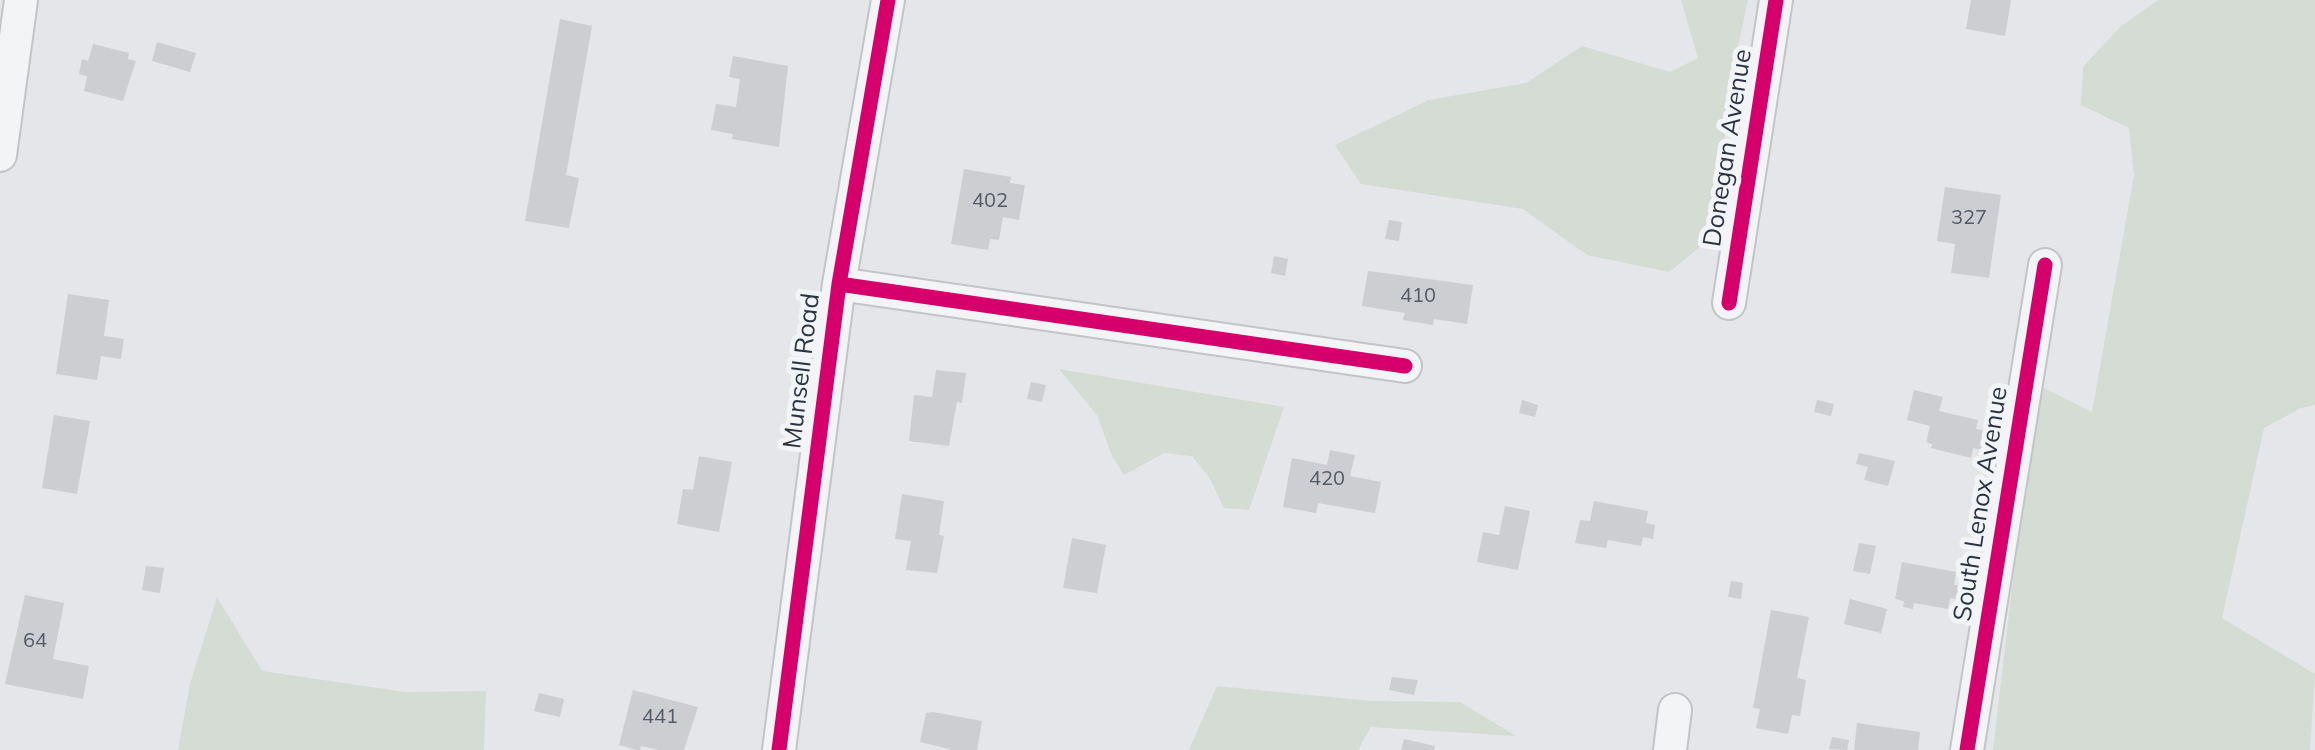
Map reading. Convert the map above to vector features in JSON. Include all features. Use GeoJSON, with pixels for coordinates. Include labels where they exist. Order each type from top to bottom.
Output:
{"type":"FeatureCollection","features":[{"type":"Feature","properties":{"kind":"street"},"geometry":{"type":"LineString","coordinates":[[0,155],[21,0]]}},
{"type":"Feature","properties":{"kind":"street","name":"Munsell Road"},"geometry":{"type":"LineString","coordinates":[[779,750],[838,284],[888,0]]}},
{"type":"Feature","properties":{"kind":"street","name":"Donegan Avenue"},"geometry":{"type":"LineString","coordinates":[[1729,303],[1776,0]]}},
{"type":"Feature","properties":{"kind":"street","name":"South Lenox Avenue"},"geometry":{"type":"LineString","coordinates":[[1967,750],[2045,265]]}},
{"type":"Feature","properties":{"kind":"street"},"geometry":{"type":"LineString","coordinates":[[838,284],[1405,366]]}},
{"type":"Feature","properties":{"kind":"street"},"geometry":{"type":"LineString","coordinates":[[1670,750],[1676,710]]}},
{"type":"Feature","properties":{"kind":"shaded area"},"geometry":{"type":"Polygon","coordinates":[[[1681,0],[1748,0],[1736,56],[1711,238],[1669,272],[1587,255],[1523,209],[1361,184],[1335,145],[1429,100],[1526,83],[1582,46],[1670,72],[1698,58],[1681,0]]]}},
{"type":"Feature","properties":{"kind":"shaded area"},"geometry":{"type":"Polygon","coordinates":[[[2158,0],[2315,0],[2315,405],[2301,408],[2264,428],[2222,618],[2315,674],[2310,750],[1993,750],[2036,384],[2092,412],[2134,175],[2129,128],[2081,105],[2083,67],[2120,27],[2158,0]]]}},
{"type":"Feature","properties":{"kind":"shaded area"},"geometry":{"type":"Polygon","coordinates":[[[1059,369],[1284,407],[1249,510],[1224,508],[1209,477],[1192,456],[1164,453],[1124,475],[1112,456],[1097,415],[1059,369]]]}},
{"type":"Feature","properties":{"kind":"shaded area"},"geometry":{"type":"Polygon","coordinates":[[[217,597],[262,671],[405,692],[486,691],[484,750],[178,750],[190,684],[217,597]]]}},
{"type":"Feature","properties":{"kind":"shaded area"},"geometry":{"type":"Polygon","coordinates":[[[1217,686],[1371,701],[1460,702],[1516,736],[1371,727],[1358,750],[1189,750],[1217,686]]]}},
{"type":"Feature","properties":{"kind":"building"},"geometry":{"type":"Polygon","coordinates":[[[1971,0],[2011,0],[2005,36],[1966,29],[1971,0]]]}},
{"type":"Feature","properties":{"kind":"building"},"geometry":{"type":"Polygon","coordinates":[[[560,19],[592,26],[566,175],[579,178],[569,228],[525,221],[560,19]]]}},
{"type":"Feature","properties":{"kind":"building"},"geometry":{"type":"Polygon","coordinates":[[[157,42],[196,53],[190,72],[152,61],[157,42]]]}},
{"type":"Feature","properties":{"kind":"building"},"geometry":{"type":"Polygon","coordinates":[[[93,44],[129,53],[128,59],[136,61],[123,101],[84,91],[87,76],[79,74],[82,59],[88,61],[93,44]]]}},
{"type":"Feature","properties":{"kind":"building"},"geometry":{"type":"Polygon","coordinates":[[[733,56],[788,66],[779,147],[732,139],[733,134],[711,130],[716,104],[736,107],[740,79],[729,77],[733,56]]]}},
{"type":"Feature","properties":{"kind":"building"},"geometry":{"type":"Polygon","coordinates":[[[964,169],[1011,177],[1010,183],[1025,185],[1019,220],[1003,217],[999,240],[990,239],[988,250],[951,244],[964,169]]]}},
{"type":"Feature","properties":{"kind":"building"},"geometry":{"type":"Polygon","coordinates":[[[1945,187],[2001,195],[1989,278],[1951,273],[1955,244],[1937,241],[1945,187]]]}},
{"type":"Feature","properties":{"kind":"building"},"geometry":{"type":"Polygon","coordinates":[[[1389,220],[1402,222],[1399,241],[1385,239],[1389,220]]]}},
{"type":"Feature","properties":{"kind":"building"},"geometry":{"type":"Polygon","coordinates":[[[1274,256],[1288,259],[1285,276],[1271,273],[1274,256]]]}},
{"type":"Feature","properties":{"kind":"building"},"geometry":{"type":"Polygon","coordinates":[[[1368,271],[1473,285],[1467,324],[1434,319],[1433,325],[1403,320],[1405,313],[1362,306],[1368,271]]]}},
{"type":"Feature","properties":{"kind":"building"},"geometry":{"type":"Polygon","coordinates":[[[68,294],[109,300],[104,336],[124,339],[121,359],[101,356],[97,380],[56,374],[68,294]]]}},
{"type":"Feature","properties":{"kind":"building"},"geometry":{"type":"Polygon","coordinates":[[[936,370],[966,373],[949,446],[909,441],[914,395],[932,397],[936,370]]]}},
{"type":"Feature","properties":{"kind":"building"},"geometry":{"type":"Polygon","coordinates":[[[1031,382],[1046,385],[1042,402],[1027,399],[1031,382]]]}},
{"type":"Feature","properties":{"kind":"building"},"geometry":{"type":"Polygon","coordinates":[[[1914,390],[1943,397],[1939,411],[1978,420],[1976,429],[1986,431],[1982,450],[1973,448],[1971,458],[1931,448],[1932,444],[1926,442],[1930,426],[1907,420],[1914,390]]]}},
{"type":"Feature","properties":{"kind":"building"},"geometry":{"type":"Polygon","coordinates":[[[1522,400],[1538,405],[1535,417],[1519,413],[1522,400]]]}},
{"type":"Feature","properties":{"kind":"building"},"geometry":{"type":"Polygon","coordinates":[[[1817,400],[1834,404],[1831,416],[1814,412],[1817,400]]]}},
{"type":"Feature","properties":{"kind":"building"},"geometry":{"type":"Polygon","coordinates":[[[54,415],[90,421],[77,494],[42,488],[54,415]]]}},
{"type":"Feature","properties":{"kind":"building"},"geometry":{"type":"Polygon","coordinates":[[[1330,450],[1355,455],[1350,476],[1381,482],[1375,513],[1318,503],[1316,513],[1283,507],[1292,458],[1327,465],[1330,450]]]}},
{"type":"Feature","properties":{"kind":"building"},"geometry":{"type":"Polygon","coordinates":[[[1859,453],[1895,461],[1888,486],[1864,480],[1868,467],[1856,464],[1859,453]]]}},
{"type":"Feature","properties":{"kind":"building"},"geometry":{"type":"Polygon","coordinates":[[[699,456],[732,462],[719,532],[677,524],[683,489],[693,490],[699,456]]]}},
{"type":"Feature","properties":{"kind":"building"},"geometry":{"type":"Polygon","coordinates":[[[902,494],[944,501],[939,535],[944,536],[937,573],[906,570],[911,541],[895,539],[902,494]]]}},
{"type":"Feature","properties":{"kind":"building"},"geometry":{"type":"Polygon","coordinates":[[[1594,501],[1648,511],[1646,523],[1655,525],[1653,539],[1643,537],[1641,546],[1608,540],[1606,548],[1575,543],[1580,520],[1590,521],[1594,501]]]}},
{"type":"Feature","properties":{"kind":"building"},"geometry":{"type":"Polygon","coordinates":[[[1505,506],[1530,511],[1518,570],[1477,562],[1483,532],[1499,535],[1505,506]]]}},
{"type":"Feature","properties":{"kind":"building"},"geometry":{"type":"Polygon","coordinates":[[[1072,538],[1106,545],[1097,593],[1063,588],[1072,538]]]}},
{"type":"Feature","properties":{"kind":"building"},"geometry":{"type":"Polygon","coordinates":[[[1859,543],[1876,546],[1870,574],[1853,571],[1859,543]]]}},
{"type":"Feature","properties":{"kind":"building"},"geometry":{"type":"Polygon","coordinates":[[[1902,562],[1956,572],[1954,585],[1962,586],[1960,600],[1950,598],[1948,609],[1914,603],[1913,609],[1903,607],[1904,601],[1895,599],[1902,562]]]}},
{"type":"Feature","properties":{"kind":"building"},"geometry":{"type":"Polygon","coordinates":[[[146,566],[164,568],[160,593],[142,590],[146,566]]]}},
{"type":"Feature","properties":{"kind":"building"},"geometry":{"type":"Polygon","coordinates":[[[1731,581],[1743,583],[1741,599],[1728,597],[1731,581]]]}},
{"type":"Feature","properties":{"kind":"building"},"geometry":{"type":"Polygon","coordinates":[[[25,595],[64,603],[53,659],[89,666],[83,699],[5,684],[25,595]]]}},
{"type":"Feature","properties":{"kind":"building"},"geometry":{"type":"Polygon","coordinates":[[[1850,599],[1887,609],[1881,633],[1844,624],[1850,599]]]}},
{"type":"Feature","properties":{"kind":"building"},"geometry":{"type":"Polygon","coordinates":[[[1771,610],[1809,617],[1797,678],[1806,680],[1800,716],[1792,715],[1788,734],[1756,728],[1760,709],[1753,708],[1771,610]]]}},
{"type":"Feature","properties":{"kind":"building"},"geometry":{"type":"Polygon","coordinates":[[[1392,677],[1418,680],[1414,695],[1389,690],[1392,677]]]}},
{"type":"Feature","properties":{"kind":"building"},"geometry":{"type":"Polygon","coordinates":[[[633,690],[698,707],[684,750],[641,746],[636,750],[619,745],[633,690]]]}},
{"type":"Feature","properties":{"kind":"building"},"geometry":{"type":"Polygon","coordinates":[[[539,693],[564,699],[560,717],[534,711],[539,693]]]}},
{"type":"Feature","properties":{"kind":"building"},"geometry":{"type":"Polygon","coordinates":[[[926,713],[982,721],[977,750],[953,750],[920,742],[926,713]]]}},
{"type":"Feature","properties":{"kind":"building"},"geometry":{"type":"Polygon","coordinates":[[[1857,723],[1920,732],[1918,750],[1854,750],[1857,723]]]}},
{"type":"Feature","properties":{"kind":"building"},"geometry":{"type":"Polygon","coordinates":[[[1832,737],[1849,740],[1847,750],[1829,749],[1832,737]]]}},
{"type":"Feature","properties":{"kind":"building"},"geometry":{"type":"Polygon","coordinates":[[[1404,739],[1435,746],[1434,750],[1401,750],[1404,739]]]}},
{"type":"Feature","properties":{"kind":"cycle path"},"geometry":{"type":"LineString","coordinates":[[779,750],[839,284],[888,0]]}},
{"type":"Feature","properties":{"kind":"cycle path"},"geometry":{"type":"LineString","coordinates":[[1729,303],[1776,0]]}},
{"type":"Feature","properties":{"kind":"cycle path"},"geometry":{"type":"LineString","coordinates":[[1967,750],[2045,265]]}},
{"type":"Feature","properties":{"kind":"cycle path"},"geometry":{"type":"LineString","coordinates":[[839,284],[1405,366]]}}]}
